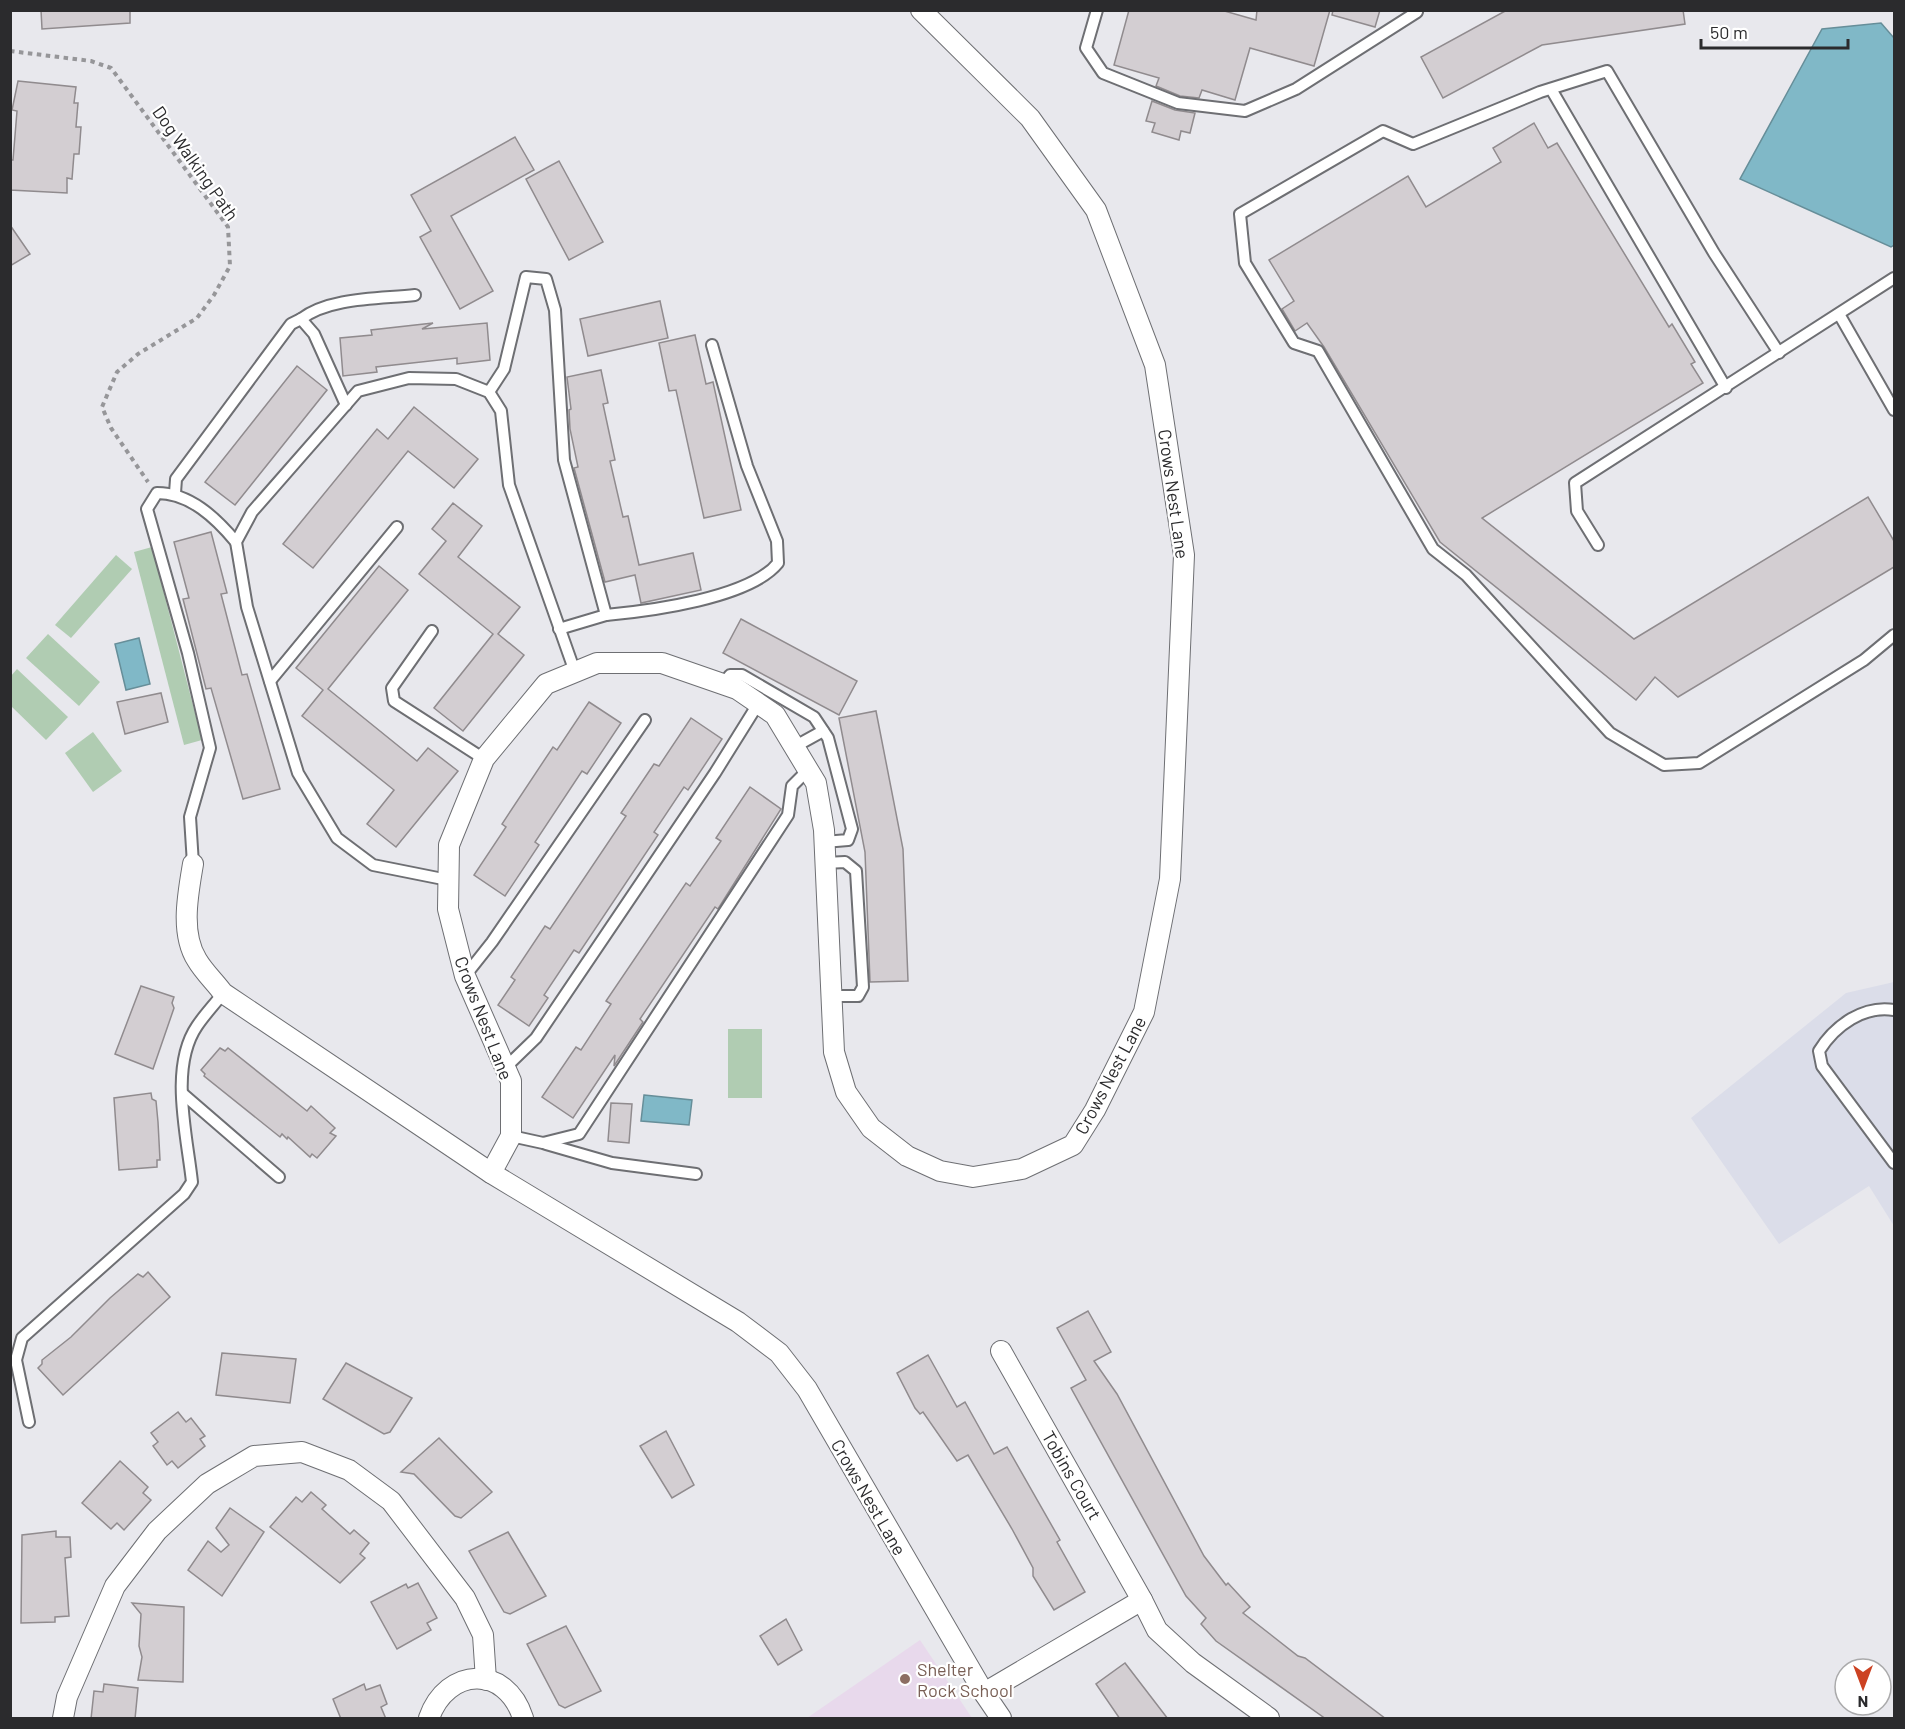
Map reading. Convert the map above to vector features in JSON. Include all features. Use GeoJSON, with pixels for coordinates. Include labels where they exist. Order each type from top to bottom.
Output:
{"type":"FeatureCollection","features":[{"type":"Feature","properties":{"kind":"street","name":"Crows Nest Lane"},"geometry":{"type":"LineString","coordinates":[[491,1173],[511,1136],[511,1081],[465,976],[448,909],[448,845],[484,759],[546,684],[597,663],[662,663],[737,689],[776,715],[816,783],[824,842],[834,1052],[846,1092],[871,1128],[907,1156],[940,1171],[973,1177],[1022,1168],[1073,1145],[1095,1110],[1144,1012],[1170,879],[1185,555],[1155,365],[1096,210],[1030,118],[921,10]]}},
{"type":"Feature","properties":{"kind":"street","name":"Crows Nest Lane"},"geometry":{"type":"LineString","coordinates":[[194,864],[187,896],[187,930],[196,959],[223,993],[491,1173],[738,1322],[779,1353],[807,1389],[1001,1719]]}},
{"type":"Feature","properties":{"kind":"street","name":"Tobins Court"},"geometry":{"type":"LineString","coordinates":[[1001,1351],[1157,1630],[1193,1663],[1269,1719]]}},
{"type":"Feature","properties":{"kind":"street"},"geometry":{"type":"LineString","coordinates":[[63,1719],[67,1697],[114,1586],[157,1532],[207,1484],[254,1456],[302,1452],[349,1470],[391,1501],[431,1550],[465,1598],[483,1635],[486,1680]]}},
{"type":"Feature","properties":{"kind":"street"},"geometry":{"type":"LineString","coordinates":[[984,1693],[1142,1600]]}},
{"type":"Feature","properties":{"kind":"street"},"geometry":{"type":"LineString","coordinates":[[429,1719],[435,1703],[446,1689],[461,1681],[486,1680],[499,1684],[512,1694],[523,1719]]}},
{"type":"Feature","properties":{"kind":"lane"},"geometry":{"type":"LineString","coordinates":[[1097,10],[1086,48],[1103,73],[1178,104],[1245,111],[1296,89],[1417,11]]}},
{"type":"Feature","properties":{"kind":"lane"},"geometry":{"type":"LineString","coordinates":[[1779,353],[1714,253],[1607,71],[1551,89],[1413,144],[1383,131],[1239,214],[1245,263],[1294,343],[1318,351],[1433,549],[1466,575],[1610,733],[1664,765],[1699,763],[1864,660],[1894,635]]}},
{"type":"Feature","properties":{"kind":"lane"},"geometry":{"type":"LineString","coordinates":[[1551,89],[1726,388]]}},
{"type":"Feature","properties":{"kind":"lane"},"geometry":{"type":"LineString","coordinates":[[489,392],[504,369],[526,278],[546,279],[555,310],[564,460],[606,615]]}},
{"type":"Feature","properties":{"kind":"lane"},"geometry":{"type":"LineString","coordinates":[[1598,545],[1577,511],[1575,483],[1894,278]]}},
{"type":"Feature","properties":{"kind":"lane"},"geometry":{"type":"LineString","coordinates":[[176,493],[176,479],[291,324],[310,312],[336,304],[415,295]]}},
{"type":"Feature","properties":{"kind":"lane"},"geometry":{"type":"LineString","coordinates":[[1839,314],[1894,410]]}},
{"type":"Feature","properties":{"kind":"lane"},"geometry":{"type":"LineString","coordinates":[[301,319],[314,334],[346,405]]}},
{"type":"Feature","properties":{"kind":"lane"},"geometry":{"type":"LineString","coordinates":[[559,629],[606,615],[713,598],[773,570],[778,563],[777,541],[747,466],[712,345]]}},
{"type":"Feature","properties":{"kind":"lane"},"geometry":{"type":"LineString","coordinates":[[236,542],[252,512],[358,391],[409,378],[456,379],[489,392],[501,411],[508,486],[575,672]]}},
{"type":"Feature","properties":{"kind":"lane"},"geometry":{"type":"LineString","coordinates":[[194,864],[189,817],[210,748],[188,653],[147,509],[158,493],[176,493],[218,520],[236,542],[247,607],[298,773],[337,838],[373,864],[448,880]]}},
{"type":"Feature","properties":{"kind":"lane"},"geometry":{"type":"LineString","coordinates":[[270,681],[398,527]]}},
{"type":"Feature","properties":{"kind":"lane"},"geometry":{"type":"LineString","coordinates":[[432,631],[392,688],[394,701],[484,759]]}},
{"type":"Feature","properties":{"kind":"lane"},"geometry":{"type":"LineString","coordinates":[[723,684],[730,675],[742,675],[814,717],[828,738],[852,830],[848,840],[824,842]]}},
{"type":"Feature","properties":{"kind":"lane"},"geometry":{"type":"LineString","coordinates":[[505,1068],[536,1038],[715,773],[758,704]]}},
{"type":"Feature","properties":{"kind":"lane"},"geometry":{"type":"LineString","coordinates":[[465,976],[492,942],[645,720]]}},
{"type":"Feature","properties":{"kind":"lane"},"geometry":{"type":"LineString","coordinates":[[794,747],[823,731]]}},
{"type":"Feature","properties":{"kind":"lane"},"geometry":{"type":"LineString","coordinates":[[543,1143],[579,1134],[788,815],[792,786],[808,770]]}},
{"type":"Feature","properties":{"kind":"lane"},"geometry":{"type":"LineString","coordinates":[[825,863],[845,862],[856,871],[863,987],[858,996],[832,996]]}},
{"type":"Feature","properties":{"kind":"lane"},"geometry":{"type":"LineString","coordinates":[[29,1422],[16,1360],[22,1338],[184,1194],[192,1182],[181,1076],[186,1051],[196,1027],[223,993]]}},
{"type":"Feature","properties":{"kind":"lane"},"geometry":{"type":"LineString","coordinates":[[1894,1010],[1878,1007],[1864,1011],[1827,1037],[1819,1051],[1822,1066],[1894,1163]]}},
{"type":"Feature","properties":{"kind":"lane"},"geometry":{"type":"LineString","coordinates":[[183,1094],[279,1177]]}},
{"type":"Feature","properties":{"kind":"lane"},"geometry":{"type":"LineString","coordinates":[[511,1136],[612,1163],[696,1174]]}},
{"type":"Feature","properties":{"kind":"path","name":"Dog Walking Path"},"geometry":{"type":"LineString","coordinates":[[10,51],[91,61],[111,68],[228,227],[230,266],[214,295],[197,318],[138,354],[117,372],[102,407],[121,445],[158,493]]}},
{"type":"Feature","properties":{"kind":"shaded area"},"geometry":{"type":"Polygon","coordinates":[[[1894,982],[1894,1226],[1869,1186],[1779,1244],[1691,1118],[1846,993],[1894,982]]]}},
{"type":"Feature","properties":{"kind":"shaded area","name":"Shelter Rock School"},"geometry":{"type":"Polygon","coordinates":[[[920,1640],[972,1718],[807,1718],[920,1640]]]}},
{"type":"Feature","properties":{"kind":"green space"},"geometry":{"type":"Polygon","coordinates":[[[152,547],[202,740],[184,745],[134,552],[152,547]]]}},
{"type":"Feature","properties":{"kind":"green space"},"geometry":{"type":"Polygon","coordinates":[[[116,555],[132,569],[71,638],[55,625],[116,555]]]}},
{"type":"Feature","properties":{"kind":"green space"},"geometry":{"type":"Polygon","coordinates":[[[48,634],[100,682],[79,706],[26,658],[48,634]]]}},
{"type":"Feature","properties":{"kind":"green space"},"geometry":{"type":"Polygon","coordinates":[[[17,669],[68,717],[46,740],[11,706],[11,676],[17,669]]]}},
{"type":"Feature","properties":{"kind":"green space"},"geometry":{"type":"Polygon","coordinates":[[[93,732],[122,771],[93,792],[65,753],[93,732]]]}},
{"type":"Feature","properties":{"kind":"green space"},"geometry":{"type":"Polygon","coordinates":[[[728,1029],[762,1029],[762,1098],[728,1098],[728,1029]]]}},
{"type":"Feature","properties":{"kind":"water"},"geometry":{"type":"Polygon","coordinates":[[[1881,23],[1894,38],[1894,245],[1891,247],[1740,179],[1822,29],[1881,23]]]}},
{"type":"Feature","properties":{"kind":"water"},"geometry":{"type":"Polygon","coordinates":[[[139,638],[150,684],[126,690],[115,644],[139,638]]]}},
{"type":"Feature","properties":{"kind":"water"},"geometry":{"type":"Polygon","coordinates":[[[644,1095],[692,1100],[689,1125],[641,1121],[644,1095]]]}},
{"type":"Feature","properties":{"kind":"building"},"geometry":{"type":"Polygon","coordinates":[[[41,10],[130,10],[130,23],[42,29],[41,10]]]}},
{"type":"Feature","properties":{"kind":"building"},"geometry":{"type":"Polygon","coordinates":[[[1129,10],[1221,10],[1256,20],[1257,10],[1330,10],[1314,66],[1250,48],[1235,100],[1202,90],[1199,98],[1180,96],[1156,86],[1159,78],[1114,65],[1129,10]]]}},
{"type":"Feature","properties":{"kind":"building"},"geometry":{"type":"Polygon","coordinates":[[[1333,10],[1380,10],[1375,27],[1332,15],[1333,10]]]}},
{"type":"Feature","properties":{"kind":"building"},"geometry":{"type":"Polygon","coordinates":[[[1507,10],[1683,10],[1685,24],[1542,45],[1443,98],[1421,57],[1507,10]]]}},
{"type":"Feature","properties":{"kind":"building"},"geometry":{"type":"Polygon","coordinates":[[[18,81],[76,87],[74,103],[78,103],[76,127],[81,127],[79,154],[74,154],[72,179],[67,178],[67,193],[10,190],[10,160],[13,160],[17,111],[12,110],[18,81]]]}},
{"type":"Feature","properties":{"kind":"building"},"geometry":{"type":"Polygon","coordinates":[[[1152,101],[1175,110],[1195,113],[1190,133],[1181,131],[1179,140],[1152,132],[1155,123],[1146,121],[1152,101]]]}},
{"type":"Feature","properties":{"kind":"building"},"geometry":{"type":"Polygon","coordinates":[[[1534,123],[1548,148],[1557,143],[1669,327],[1672,324],[1695,362],[1691,364],[1703,383],[1482,518],[1634,639],[1868,497],[1894,541],[1894,567],[1678,697],[1655,677],[1636,700],[1440,542],[1324,347],[1307,323],[1295,331],[1282,309],[1294,301],[1269,260],[1408,176],[1426,207],[1501,162],[1493,148],[1534,123]]]}},
{"type":"Feature","properties":{"kind":"building"},"geometry":{"type":"Polygon","coordinates":[[[515,137],[534,170],[451,216],[493,291],[460,309],[420,237],[431,231],[411,195],[515,137]]]}},
{"type":"Feature","properties":{"kind":"building"},"geometry":{"type":"Polygon","coordinates":[[[559,161],[603,242],[569,260],[526,179],[559,161]]]}},
{"type":"Feature","properties":{"kind":"building"},"geometry":{"type":"Polygon","coordinates":[[[10,225],[30,254],[10,266],[10,225]]]}},
{"type":"Feature","properties":{"kind":"building"},"geometry":{"type":"Polygon","coordinates":[[[660,301],[668,338],[588,356],[580,319],[660,301]]]}},
{"type":"Feature","properties":{"kind":"building"},"geometry":{"type":"Polygon","coordinates":[[[433,323],[422,329],[487,323],[490,360],[457,364],[457,358],[376,367],[377,372],[343,376],[340,338],[372,335],[371,330],[433,323]]]}},
{"type":"Feature","properties":{"kind":"building"},"geometry":{"type":"Polygon","coordinates":[[[695,335],[706,384],[713,382],[741,510],[704,518],[676,390],[669,391],[659,343],[695,335]]]}},
{"type":"Feature","properties":{"kind":"building"},"geometry":{"type":"Polygon","coordinates":[[[297,366],[327,390],[235,505],[205,482],[297,366]]]}},
{"type":"Feature","properties":{"kind":"building"},"geometry":{"type":"Polygon","coordinates":[[[601,370],[608,403],[603,404],[615,460],[610,461],[623,517],[628,516],[639,565],[693,553],[701,590],[641,603],[635,575],[605,582],[574,468],[578,467],[570,429],[569,410],[571,409],[567,377],[601,370]]]}},
{"type":"Feature","properties":{"kind":"building"},"geometry":{"type":"Polygon","coordinates":[[[414,407],[478,459],[454,488],[408,451],[313,568],[283,544],[377,429],[388,439],[414,407]]]}},
{"type":"Feature","properties":{"kind":"building"},"geometry":{"type":"Polygon","coordinates":[[[453,503],[482,526],[458,557],[520,607],[498,634],[524,655],[463,731],[434,708],[493,634],[419,574],[446,541],[432,529],[453,503]]]}},
{"type":"Feature","properties":{"kind":"building"},"geometry":{"type":"Polygon","coordinates":[[[211,532],[227,593],[221,594],[242,675],[247,674],[280,789],[243,799],[211,688],[206,689],[183,599],[189,598],[174,542],[211,532]]]}},
{"type":"Feature","properties":{"kind":"building"},"geometry":{"type":"Polygon","coordinates":[[[379,566],[408,590],[328,689],[417,761],[428,748],[458,771],[396,847],[367,824],[394,790],[302,716],[323,690],[296,668],[379,566]]]}},
{"type":"Feature","properties":{"kind":"building"},"geometry":{"type":"Polygon","coordinates":[[[741,619],[857,681],[839,715],[723,653],[741,619]]]}},
{"type":"Feature","properties":{"kind":"building"},"geometry":{"type":"Polygon","coordinates":[[[161,693],[168,722],[125,734],[117,702],[161,693]]]}},
{"type":"Feature","properties":{"kind":"building"},"geometry":{"type":"Polygon","coordinates":[[[589,702],[621,723],[587,774],[582,771],[535,842],[539,845],[505,896],[474,875],[506,827],[502,824],[553,747],[557,750],[589,702]]]}},
{"type":"Feature","properties":{"kind":"building"},"geometry":{"type":"Polygon","coordinates":[[[876,711],[903,849],[908,981],[870,982],[865,852],[839,718],[876,711]]]}},
{"type":"Feature","properties":{"kind":"building"},"geometry":{"type":"Polygon","coordinates":[[[691,718],[722,739],[688,790],[684,787],[654,832],[658,835],[579,953],[574,950],[544,995],[548,998],[529,1026],[498,1005],[515,980],[511,977],[545,926],[550,929],[626,816],[621,813],[654,764],[659,766],[691,718]]]}},
{"type":"Feature","properties":{"kind":"building"},"geometry":{"type":"Polygon","coordinates":[[[750,787],[781,809],[718,909],[715,907],[640,1019],[643,1022],[614,1066],[615,1055],[573,1118],[542,1097],[576,1047],[581,1050],[611,1004],[606,1001],[686,883],[690,886],[721,841],[716,838],[750,787]]]}},
{"type":"Feature","properties":{"kind":"building"},"geometry":{"type":"Polygon","coordinates":[[[141,986],[174,997],[172,1003],[174,1008],[153,1069],[115,1054],[141,986]]]}},
{"type":"Feature","properties":{"kind":"building"},"geometry":{"type":"Polygon","coordinates":[[[220,1048],[225,1051],[228,1048],[307,1111],[311,1106],[335,1128],[330,1133],[336,1136],[317,1158],[312,1154],[310,1157],[288,1137],[287,1139],[282,1134],[280,1137],[204,1076],[201,1070],[220,1048]]]}},
{"type":"Feature","properties":{"kind":"building"},"geometry":{"type":"Polygon","coordinates":[[[151,1093],[152,1099],[156,1101],[160,1160],[157,1160],[157,1167],[119,1170],[114,1098],[151,1093]]]}},
{"type":"Feature","properties":{"kind":"building"},"geometry":{"type":"Polygon","coordinates":[[[611,1103],[632,1104],[629,1143],[608,1141],[611,1103]]]}},
{"type":"Feature","properties":{"kind":"building"},"geometry":{"type":"Polygon","coordinates":[[[148,1272],[170,1297],[63,1395],[38,1368],[42,1360],[71,1337],[138,1274],[143,1277],[148,1272]]]}},
{"type":"Feature","properties":{"kind":"building"},"geometry":{"type":"Polygon","coordinates":[[[1088,1311],[1111,1352],[1094,1361],[1117,1394],[1204,1556],[1226,1585],[1228,1583],[1250,1607],[1243,1613],[1386,1719],[1326,1719],[1216,1641],[1201,1624],[1206,1618],[1186,1596],[1071,1388],[1086,1380],[1057,1328],[1088,1311]]]}},
{"type":"Feature","properties":{"kind":"building"},"geometry":{"type":"Polygon","coordinates":[[[222,1353],[296,1359],[290,1403],[216,1395],[222,1353]]]}},
{"type":"Feature","properties":{"kind":"building"},"geometry":{"type":"Polygon","coordinates":[[[928,1355],[957,1407],[965,1402],[994,1454],[1007,1447],[1060,1540],[1057,1542],[1085,1592],[1054,1610],[1033,1576],[1033,1568],[1012,1529],[968,1455],[957,1461],[923,1412],[920,1414],[915,1408],[897,1373],[928,1355]]]}},
{"type":"Feature","properties":{"kind":"building"},"geometry":{"type":"Polygon","coordinates":[[[346,1363],[412,1398],[390,1432],[384,1434],[323,1399],[346,1363]]]}},
{"type":"Feature","properties":{"kind":"building"},"geometry":{"type":"Polygon","coordinates":[[[178,1412],[186,1422],[191,1418],[205,1436],[200,1439],[205,1446],[178,1468],[172,1461],[167,1465],[153,1446],[158,1442],[151,1433],[178,1412]]]}},
{"type":"Feature","properties":{"kind":"building"},"geometry":{"type":"Polygon","coordinates":[[[666,1431],[694,1485],[672,1498],[640,1446],[666,1431]]]}},
{"type":"Feature","properties":{"kind":"building"},"geometry":{"type":"Polygon","coordinates":[[[439,1438],[492,1492],[461,1518],[455,1516],[414,1474],[401,1472],[439,1438]]]}},
{"type":"Feature","properties":{"kind":"building"},"geometry":{"type":"Polygon","coordinates":[[[120,1461],[148,1487],[143,1493],[151,1500],[124,1530],[117,1523],[111,1529],[82,1503],[120,1461]]]}},
{"type":"Feature","properties":{"kind":"building"},"geometry":{"type":"Polygon","coordinates":[[[311,1492],[326,1505],[322,1509],[350,1534],[354,1530],[369,1543],[360,1554],[365,1558],[340,1583],[270,1527],[296,1497],[302,1502],[311,1492]]]}},
{"type":"Feature","properties":{"kind":"building"},"geometry":{"type":"Polygon","coordinates":[[[230,1508],[264,1532],[222,1596],[188,1570],[208,1541],[221,1552],[229,1545],[216,1528],[230,1508]]]}},
{"type":"Feature","properties":{"kind":"building"},"geometry":{"type":"Polygon","coordinates":[[[56,1531],[56,1537],[70,1537],[71,1557],[65,1558],[69,1616],[55,1617],[55,1622],[21,1623],[22,1535],[56,1531]]]}},
{"type":"Feature","properties":{"kind":"building"},"geometry":{"type":"Polygon","coordinates":[[[508,1532],[546,1596],[510,1614],[504,1612],[469,1551],[508,1532]]]}},
{"type":"Feature","properties":{"kind":"building"},"geometry":{"type":"Polygon","coordinates":[[[418,1583],[437,1618],[427,1623],[431,1630],[397,1649],[371,1602],[406,1584],[408,1588],[418,1583]]]}},
{"type":"Feature","properties":{"kind":"building"},"geometry":{"type":"Polygon","coordinates":[[[132,1603],[184,1607],[183,1682],[138,1680],[142,1657],[139,1646],[141,1614],[132,1603]]]}},
{"type":"Feature","properties":{"kind":"building"},"geometry":{"type":"Polygon","coordinates":[[[786,1619],[802,1650],[778,1665],[760,1636],[786,1619]]]}},
{"type":"Feature","properties":{"kind":"building"},"geometry":{"type":"Polygon","coordinates":[[[566,1626],[601,1691],[565,1708],[559,1705],[527,1644],[566,1626]]]}},
{"type":"Feature","properties":{"kind":"building"},"geometry":{"type":"Polygon","coordinates":[[[1125,1663],[1168,1719],[1120,1719],[1096,1684],[1125,1663]]]}},
{"type":"Feature","properties":{"kind":"building"},"geometry":{"type":"Polygon","coordinates":[[[104,1684],[138,1688],[135,1719],[91,1719],[94,1691],[103,1692],[104,1684]]]}},
{"type":"Feature","properties":{"kind":"building"},"geometry":{"type":"Polygon","coordinates":[[[364,1684],[366,1690],[380,1685],[387,1704],[381,1707],[386,1719],[341,1719],[333,1699],[364,1684]]]}},
{"type":"Feature","properties":{"kind":"place","name":"Shelter Rock School"},"geometry":{"type":"Point","coordinates":[905,1679]}}]}
